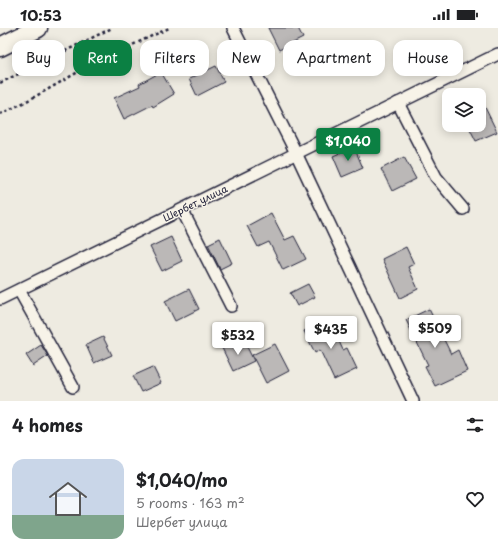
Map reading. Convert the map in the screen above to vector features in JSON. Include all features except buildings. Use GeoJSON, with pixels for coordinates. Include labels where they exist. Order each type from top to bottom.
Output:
{"type":"FeatureCollection","features":[{"type":"Feature","properties":{"kind":"main road"},"geometry":{"type":"LineString","coordinates":[[0,47],[38,28]]}},
{"type":"Feature","properties":{"kind":"street"},"geometry":{"type":"LineString","coordinates":[[233,28],[296,154],[413,401]]}},
{"type":"Feature","properties":{"kind":"street","name":"Шербет улица"},"geometry":{"type":"LineString","coordinates":[[0,299],[498,54]]}},
{"type":"Feature","properties":{"kind":"street"},"geometry":{"type":"LineString","coordinates":[[398,103],[436,177],[462,209]]}},
{"type":"Feature","properties":{"kind":"street"},"geometry":{"type":"LineString","coordinates":[[182,210],[231,306]]}},
{"type":"Feature","properties":{"kind":"street"},"geometry":{"type":"LineString","coordinates":[[19,290],[73,387]]}},
{"type":"Feature","properties":{"kind":"path"},"geometry":{"type":"LineString","coordinates":[[0,83],[112,28]]}},
{"type":"Feature","properties":{"kind":"path"},"geometry":{"type":"LineString","coordinates":[[0,114],[22,104],[136,43],[170,28]]}}]}
